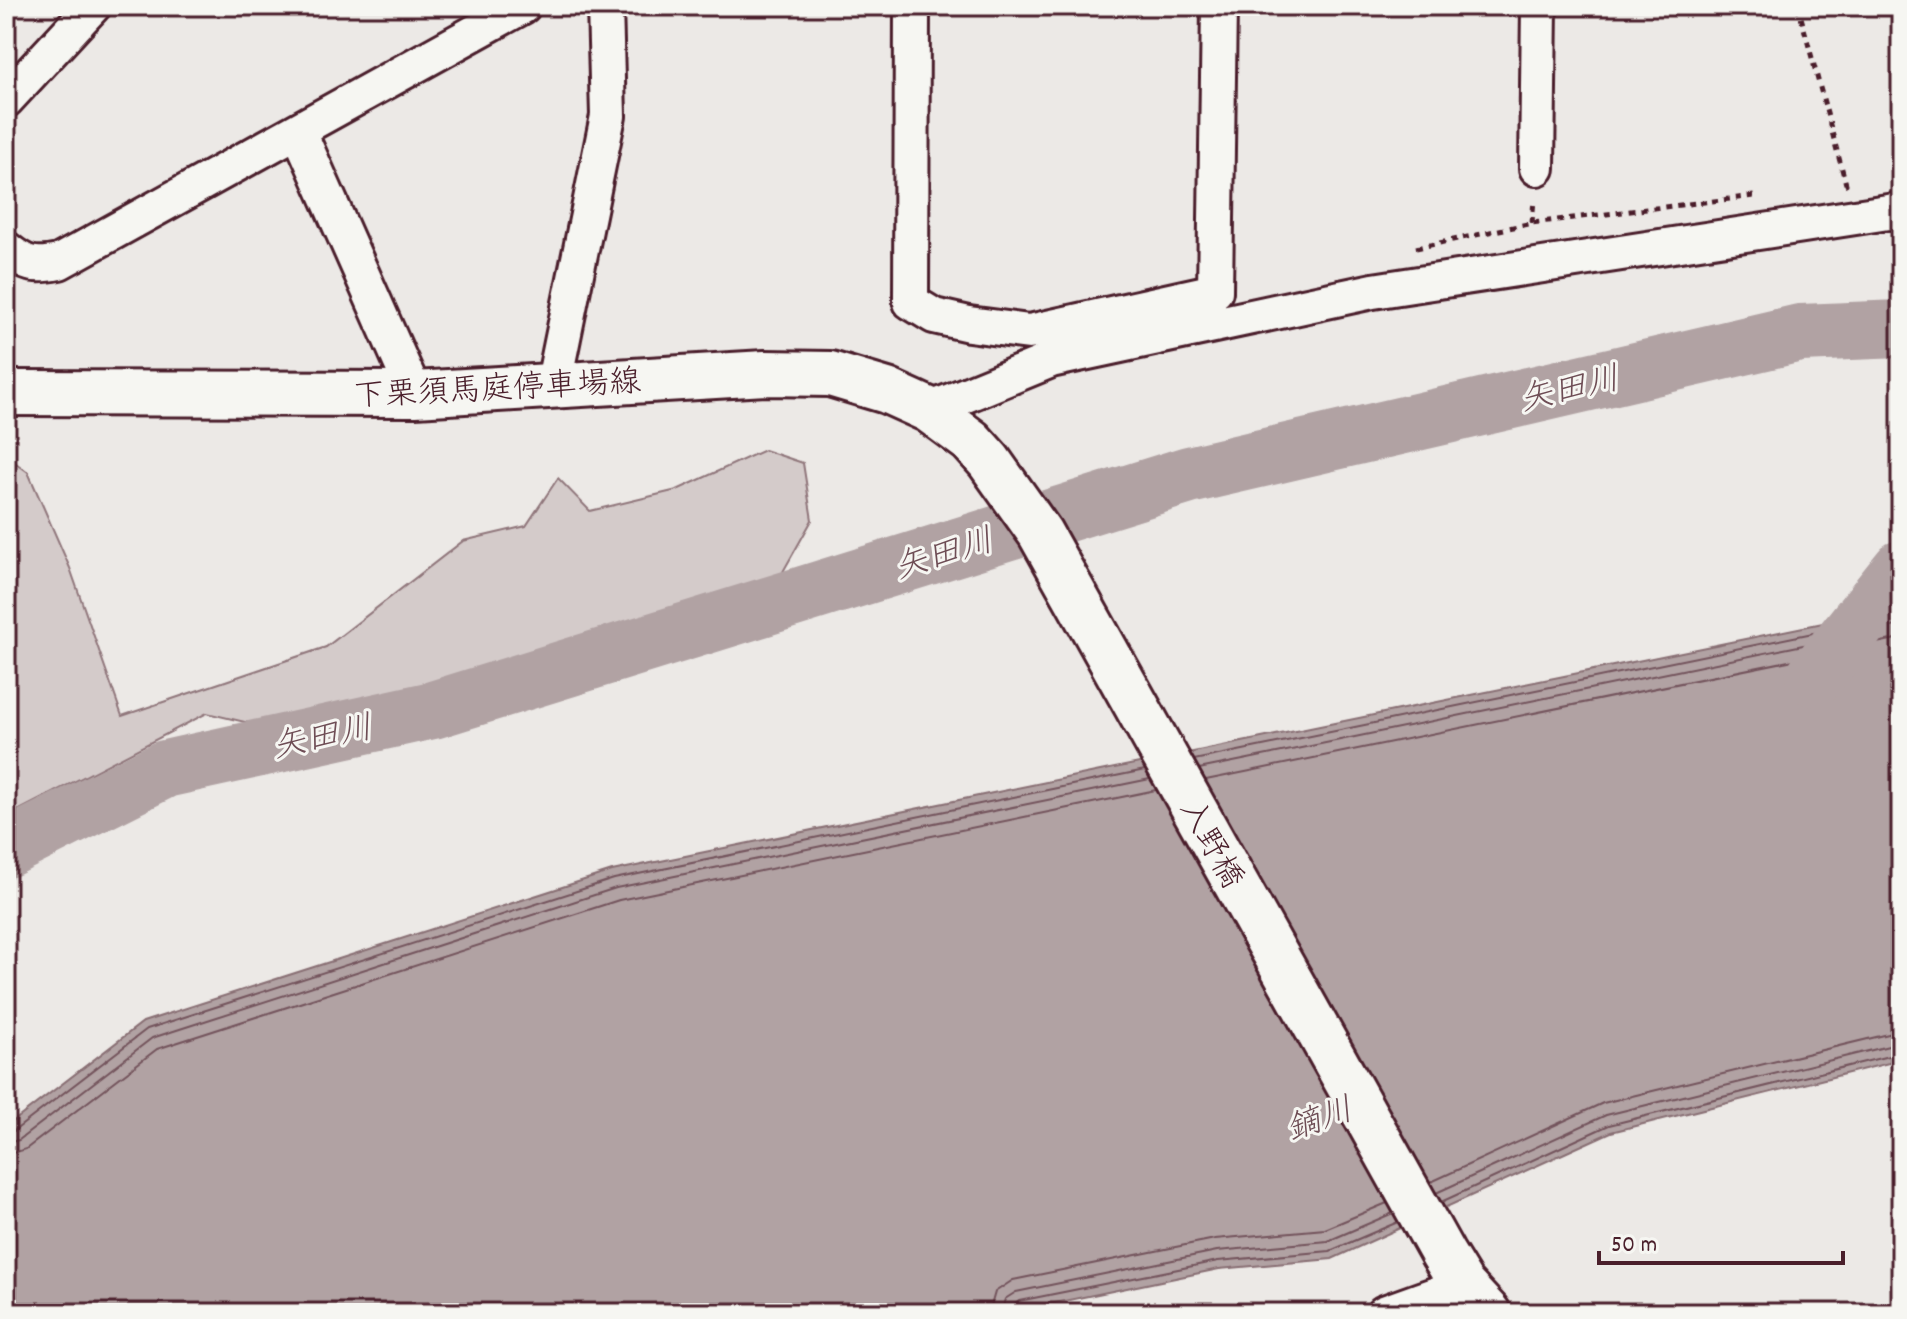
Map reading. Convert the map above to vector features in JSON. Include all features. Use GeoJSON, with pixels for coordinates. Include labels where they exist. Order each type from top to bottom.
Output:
{"type":"FeatureCollection","features":[{"type":"Feature","properties":{"kind":"main road","name":"下栗須馬庭停車場線"},"geometry":{"type":"LineString","coordinates":[[6,393],[415,394],[765,373],[830,374],[887,391],[929,410],[971,441]]}},
{"type":"Feature","properties":{"kind":"main road","name":"入野橋"},"geometry":{"type":"LineString","coordinates":[[971,441],[998,472],[1040,533],[1464,1284]]}},
{"type":"Feature","properties":{"kind":"street"},"geometry":{"type":"LineString","coordinates":[[6,100],[93,6]]}},
{"type":"Feature","properties":{"kind":"street"},"geometry":{"type":"LineString","coordinates":[[6,249],[20,260],[38,266],[59,262],[523,6]]}},
{"type":"Feature","properties":{"kind":"street"},"geometry":{"type":"LineString","coordinates":[[553,387],[608,116],[605,6]]}},
{"type":"Feature","properties":{"kind":"street"},"geometry":{"type":"LineString","coordinates":[[912,6],[911,302],[934,316],[1029,332],[1215,291]]}},
{"type":"Feature","properties":{"kind":"street"},"geometry":{"type":"LineString","coordinates":[[1215,291],[1219,6]]}},
{"type":"Feature","properties":{"kind":"street"},"geometry":{"type":"LineString","coordinates":[[1537,168],[1539,6]]}},
{"type":"Feature","properties":{"kind":"street"},"geometry":{"type":"LineString","coordinates":[[298,130],[415,394]]}},
{"type":"Feature","properties":{"kind":"street"},"geometry":{"type":"LineString","coordinates":[[1051,360],[1373,291],[1901,210]]}},
{"type":"Feature","properties":{"kind":"street"},"geometry":{"type":"LineString","coordinates":[[929,410],[1215,291]]}},
{"type":"Feature","properties":{"kind":"street"},"geometry":{"type":"LineString","coordinates":[[1384,1313],[1464,1284]]}},
{"type":"Feature","properties":{"kind":"path"},"geometry":{"type":"LineString","coordinates":[[1798,6],[1846,184],[1830,186]]}},
{"type":"Feature","properties":{"kind":"path"},"geometry":{"type":"LineString","coordinates":[[1411,249],[1532,223],[1767,194]]}},
{"type":"Feature","properties":{"kind":"shaded area"},"geometry":{"type":"Polygon","coordinates":[[[764,450],[803,463],[812,520],[775,586],[447,679],[405,712],[270,728],[207,713],[6,817],[6,456],[28,472],[70,568],[122,716],[326,647],[463,541],[526,526],[558,478],[590,511],[677,490],[764,450]]]}},
{"type":"Feature","properties":{"kind":"water","name":"鏑川"},"geometry":{"type":"Polygon","coordinates":[[[1901,607],[1901,1060],[1611,1132],[1332,1259],[1219,1269],[1006,1313],[6,1313],[6,1127],[143,1022],[612,871],[1901,607]]]}},
{"type":"Feature","properties":{"kind":"waterway","name":"矢田川"},"geometry":{"type":"LineString","coordinates":[[6,849],[165,769],[433,710],[1189,475],[1800,333],[1901,329]]}},
{"type":"Feature","properties":{"kind":"waterway","name":"矢田川"},"geometry":{"type":"LineString","coordinates":[[1814,678],[1901,569]]}}]}
